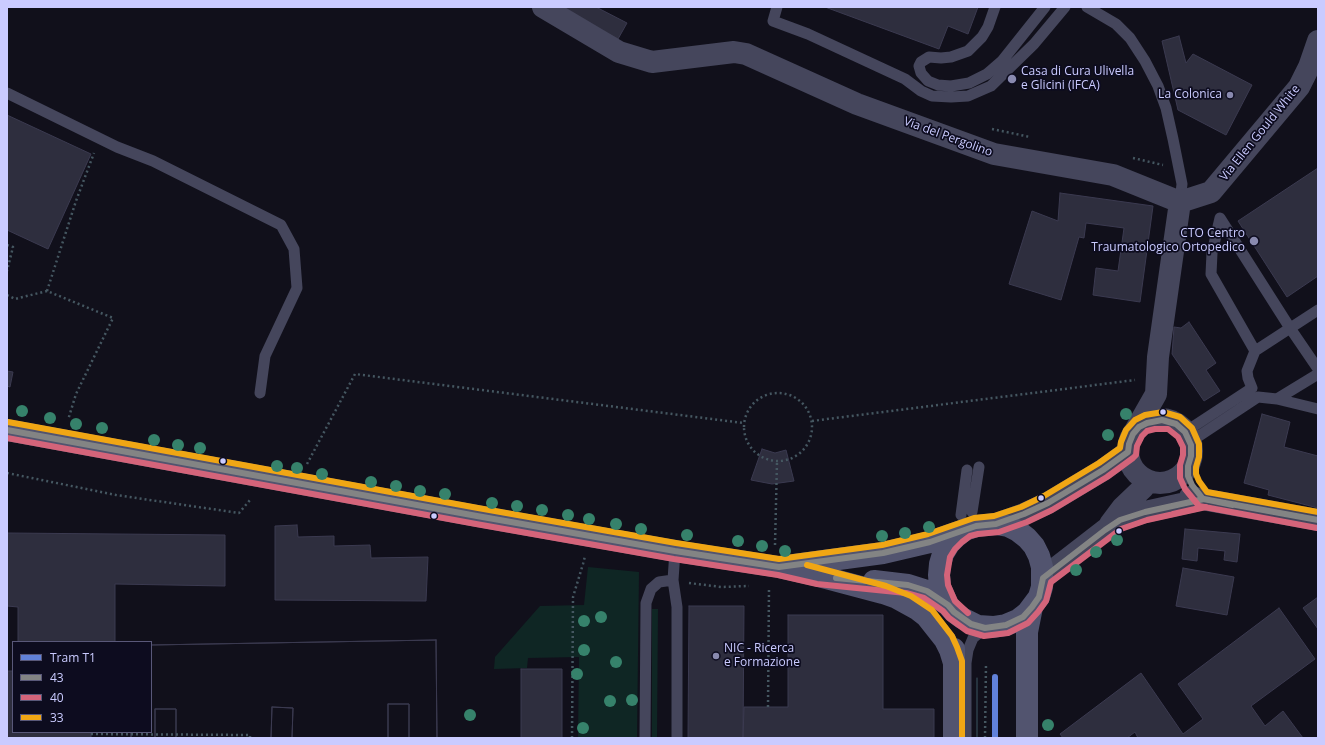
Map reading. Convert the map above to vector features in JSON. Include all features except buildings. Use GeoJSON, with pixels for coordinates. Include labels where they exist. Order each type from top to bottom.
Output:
{"type":"FeatureCollection","features":[{"type":"Feature","properties":{"kind":"main road"},"geometry":{"type":"LineString","coordinates":[[7,430],[675,551],[777,558],[883,553],[930,542],[966,519]]}},
{"type":"Feature","properties":{"kind":"main road"},"geometry":{"type":"LineString","coordinates":[[819,576],[908,585],[927,591],[971,624],[985,628],[1006,625],[1023,617],[1039,596],[1042,587],[1042,567],[1034,546],[1018,531],[1008,526],[996,524],[976,526],[966,519]]}},
{"type":"Feature","properties":{"kind":"main road"},"geometry":{"type":"LineString","coordinates":[[954,738],[955,630],[951,608],[940,587],[939,576],[940,564],[944,554],[949,544],[957,536],[966,519]]}},
{"type":"Feature","properties":{"kind":"main road"},"geometry":{"type":"LineString","coordinates":[[777,558],[819,576],[897,598],[917,609],[926,616],[941,634],[950,650],[954,663]]}},
{"type":"Feature","properties":{"kind":"main road"},"geometry":{"type":"LineString","coordinates":[[1026,738],[1027,632],[1032,607]]}},
{"type":"Feature","properties":{"kind":"street","name":"Via del Pergolino"},"geometry":{"type":"LineString","coordinates":[[543,7],[619,52],[632,56],[652,62],[734,52],[746,54],[857,104],[994,154],[1113,175],[1180,202]]}},
{"type":"Feature","properties":{"kind":"street","name":"Via Ellen Gould White"},"geometry":{"type":"LineString","coordinates":[[1180,202],[1211,192],[1299,87],[1309,67],[1318,41]]}},
{"type":"Feature","properties":{"kind":"street"},"geometry":{"type":"LineString","coordinates":[[1180,202],[1158,357],[1156,394],[1129,444],[1128,452],[1130,462],[1135,472],[1148,481],[1176,495],[1318,520]]}},
{"type":"Feature","properties":{"kind":"street"},"geometry":{"type":"LineString","coordinates":[[1156,394],[1182,432],[1191,456],[1188,466],[1188,476],[1192,485],[1204,499]]}},
{"type":"Feature","properties":{"kind":"street"},"geometry":{"type":"LineString","coordinates":[[1135,431],[1143,424],[1162,420],[1182,432]]}},
{"type":"Feature","properties":{"kind":"street"},"geometry":{"type":"LineString","coordinates":[[996,524],[1024,514],[1048,503],[1103,470],[1128,452]]}},
{"type":"Feature","properties":{"kind":"street"},"geometry":{"type":"LineString","coordinates":[[1148,481],[1165,483],[1174,480],[1179,477],[1188,466]]}},
{"type":"Feature","properties":{"kind":"street"},"geometry":{"type":"LineString","coordinates":[[1105,530],[1122,508],[1143,488],[1148,481]]}},
{"type":"Feature","properties":{"kind":"street"},"geometry":{"type":"LineString","coordinates":[[1043,578],[1105,530],[1126,518],[1204,499]]}},
{"type":"Feature","properties":{"kind":"lane"},"geometry":{"type":"LineString","coordinates":[[777,7],[773,21],[808,34],[904,79],[921,91],[932,96],[951,97],[968,96],[991,86],[1034,44],[1065,7]]}},
{"type":"Feature","properties":{"kind":"lane"},"geometry":{"type":"LineString","coordinates":[[995,7],[988,27],[982,37],[968,51],[951,57],[929,57],[921,62],[919,66],[921,73],[928,81],[938,85],[951,86],[969,82],[987,74],[1002,61],[1045,7]]}},
{"type":"Feature","properties":{"kind":"lane"},"geometry":{"type":"LineString","coordinates":[[1087,7],[1116,24],[1130,38],[1145,61],[1158,86],[1166,108],[1182,184],[1180,202]]}},
{"type":"Feature","properties":{"kind":"lane"},"geometry":{"type":"LineString","coordinates":[[7,93],[117,147],[152,161],[281,225],[294,249],[297,288],[265,356],[260,392]]}},
{"type":"Feature","properties":{"kind":"lane"},"geometry":{"type":"LineString","coordinates":[[1255,351],[1211,274],[1212,253],[1220,218],[1318,369]]}},
{"type":"Feature","properties":{"kind":"lane"},"geometry":{"type":"LineString","coordinates":[[1318,310],[1255,351],[1247,371],[1248,378],[1255,392],[1277,399],[1318,408]]}},
{"type":"Feature","properties":{"kind":"lane"},"geometry":{"type":"LineString","coordinates":[[1277,399],[1318,374]]}},
{"type":"Feature","properties":{"kind":"lane"},"geometry":{"type":"LineString","coordinates":[[1182,432],[1255,392]]}},
{"type":"Feature","properties":{"kind":"lane"},"geometry":{"type":"LineString","coordinates":[[966,519],[979,467]]}},
{"type":"Feature","properties":{"kind":"lane"},"geometry":{"type":"LineString","coordinates":[[966,519],[967,470]]}},
{"type":"Feature","properties":{"kind":"lane"},"geometry":{"type":"LineString","coordinates":[[675,551],[673,585],[677,607],[677,738]]}},
{"type":"Feature","properties":{"kind":"lane"},"geometry":{"type":"LineString","coordinates":[[645,738],[646,602],[651,589],[659,582],[673,585]]}},
{"type":"Feature","properties":{"kind":"lane"},"geometry":{"type":"LineString","coordinates":[[966,738],[966,663],[968,650],[973,638],[985,628]]}},
{"type":"Feature","properties":{"kind":"path"},"geometry":{"type":"LineString","coordinates":[[988,128],[1034,138]]}},
{"type":"Feature","properties":{"kind":"path"},"geometry":{"type":"LineString","coordinates":[[47,291],[76,201],[95,152],[88,149]]}},
{"type":"Feature","properties":{"kind":"path"},"geometry":{"type":"LineString","coordinates":[[1133,158],[1178,168]]}},
{"type":"Feature","properties":{"kind":"path"},"geometry":{"type":"LineString","coordinates":[[7,245],[13,247],[7,271]]}},
{"type":"Feature","properties":{"kind":"path"},"geometry":{"type":"LineString","coordinates":[[7,295],[15,299],[47,291],[113,318],[76,394],[68,419],[64,440]]}},
{"type":"Feature","properties":{"kind":"path"},"geometry":{"type":"LineString","coordinates":[[307,464],[355,374],[743,423]]}},
{"type":"Feature","properties":{"kind":"path"},"geometry":{"type":"LineString","coordinates":[[812,421],[1135,380]]}},
{"type":"Feature","properties":{"kind":"path"},"geometry":{"type":"LineString","coordinates":[[777,392],[787,393],[794,396],[807,408],[812,421],[811,437],[801,452],[790,459],[777,462],[766,460],[750,448],[743,431],[743,423],[748,408],[761,396],[777,392]]}},
{"type":"Feature","properties":{"kind":"path"},"geometry":{"type":"LineString","coordinates":[[777,462],[777,558]]}},
{"type":"Feature","properties":{"kind":"path"},"geometry":{"type":"LineString","coordinates":[[7,473],[116,495],[239,513],[250,500]]}},
{"type":"Feature","properties":{"kind":"path"},"geometry":{"type":"LineString","coordinates":[[572,738],[573,597],[583,564],[588,535]]}},
{"type":"Feature","properties":{"kind":"path"},"geometry":{"type":"LineString","coordinates":[[673,585],[685,582],[721,587],[756,585]]}},
{"type":"Feature","properties":{"kind":"path"},"geometry":{"type":"LineString","coordinates":[[762,585],[770,585],[768,707]]}},
{"type":"Feature","properties":{"kind":"path"},"geometry":{"type":"LineString","coordinates":[[985,738],[986,663]]}},
{"type":"Feature","properties":{"kind":"path"},"geometry":{"type":"LineString","coordinates":[[91,734],[250,735],[250,738]]}},
{"type":"Feature","properties":{"kind":"green space"},"geometry":{"type":"Polygon","coordinates":[[[588,567],[639,572],[637,738],[578,738],[579,657],[528,658],[527,668],[494,669],[495,657],[540,606],[584,605],[588,567]]]}},
{"type":"Feature","properties":{"kind":"green space"},"geometry":{"type":"Polygon","coordinates":[[[652,609],[658,609],[657,738],[652,738],[652,609]]]}},
{"type":"Feature","properties":{"kind":"tram line","name":"T1"},"geometry":{"type":"LineString","coordinates":[[995,677],[995,738]]}},
{"type":"Feature","properties":{"kind":"tram line"},"geometry":{"type":"LineString","coordinates":[[977,678],[977,738]]}},
{"type":"Feature","properties":{"kind":"transit line","name":"33"},"geometry":{"type":"LineString","coordinates":[[8,422],[478,508],[676,543],[779,559],[882,545],[928,534],[974,518],[994,516],[1021,507],[1044,496],[1099,463],[1120,448],[1126,430],[1135,420],[1145,415],[1163,412],[1180,417],[1192,428],[1199,444],[1199,457],[1196,467],[1196,474],[1207,492],[1318,512]]}},
{"type":"Feature","properties":{"kind":"transit line","name":"43"},"geometry":{"type":"LineString","coordinates":[[7,430],[477,516],[675,551],[779,567],[883,553],[930,542],[976,526],[996,524],[1024,514],[1048,503],[1103,470],[1128,452],[1133,434],[1139,427],[1147,423],[1162,420],[1176,424],[1185,432],[1191,445],[1188,476],[1192,485],[1203,499],[1318,520]]}},
{"type":"Feature","properties":{"kind":"transit line","name":"40"},"geometry":{"type":"LineString","coordinates":[[968,613],[955,601],[948,585],[947,575],[950,557],[962,542],[970,536],[999,532],[1027,522],[1052,510],[1107,477],[1133,458],[1136,455],[1137,446],[1142,436],[1147,431],[1155,429],[1168,429],[1178,437],[1183,447],[1183,455],[1180,465],[1180,478],[1185,489],[1199,506],[1317,528]]}},
{"type":"Feature","properties":{"kind":"transit line","name":"40"},"geometry":{"type":"LineString","coordinates":[[7,438],[476,524],[674,559],[778,575],[817,584],[906,593],[924,598],[943,611],[949,618],[967,631],[984,636],[1008,633],[1028,623],[1046,601],[1051,582],[1121,529],[1147,520],[1206,507]]}},
{"type":"Feature","properties":{"kind":"transit line","name":"43"},"geometry":{"type":"LineString","coordinates":[[836,578],[908,585],[927,591],[948,605],[954,612],[971,624],[985,628],[1006,625],[1023,617],[1032,607],[1039,597],[1043,578],[1120,520],[1145,512],[1204,499],[1233,505]]}},
{"type":"Feature","properties":{"kind":"transit line","name":"40"},"geometry":{"type":"LineString","coordinates":[[1173,514],[1204,507],[1317,528]]}},
{"type":"Feature","properties":{"kind":"transit line","name":"33"},"geometry":{"type":"LineString","coordinates":[[807,565],[886,586],[911,596],[932,610],[952,636],[962,661],[962,738]]}},
{"type":"Feature","properties":{"kind":"place","name":"Casa di Cura Ulivella e Glicini (IFCA)"},"geometry":{"type":"Point","coordinates":[1012,79]}},
{"type":"Feature","properties":{"kind":"place","name":"La Colonica"},"geometry":{"type":"Point","coordinates":[1230,95]}},
{"type":"Feature","properties":{"kind":"place","name":"CTO Centro Traumatologico Ortopedico"},"geometry":{"type":"Point","coordinates":[1254,241]}},
{"type":"Feature","properties":{"kind":"place","name":"NIC - Ricerca e Formazione"},"geometry":{"type":"Point","coordinates":[716,656]}}]}
